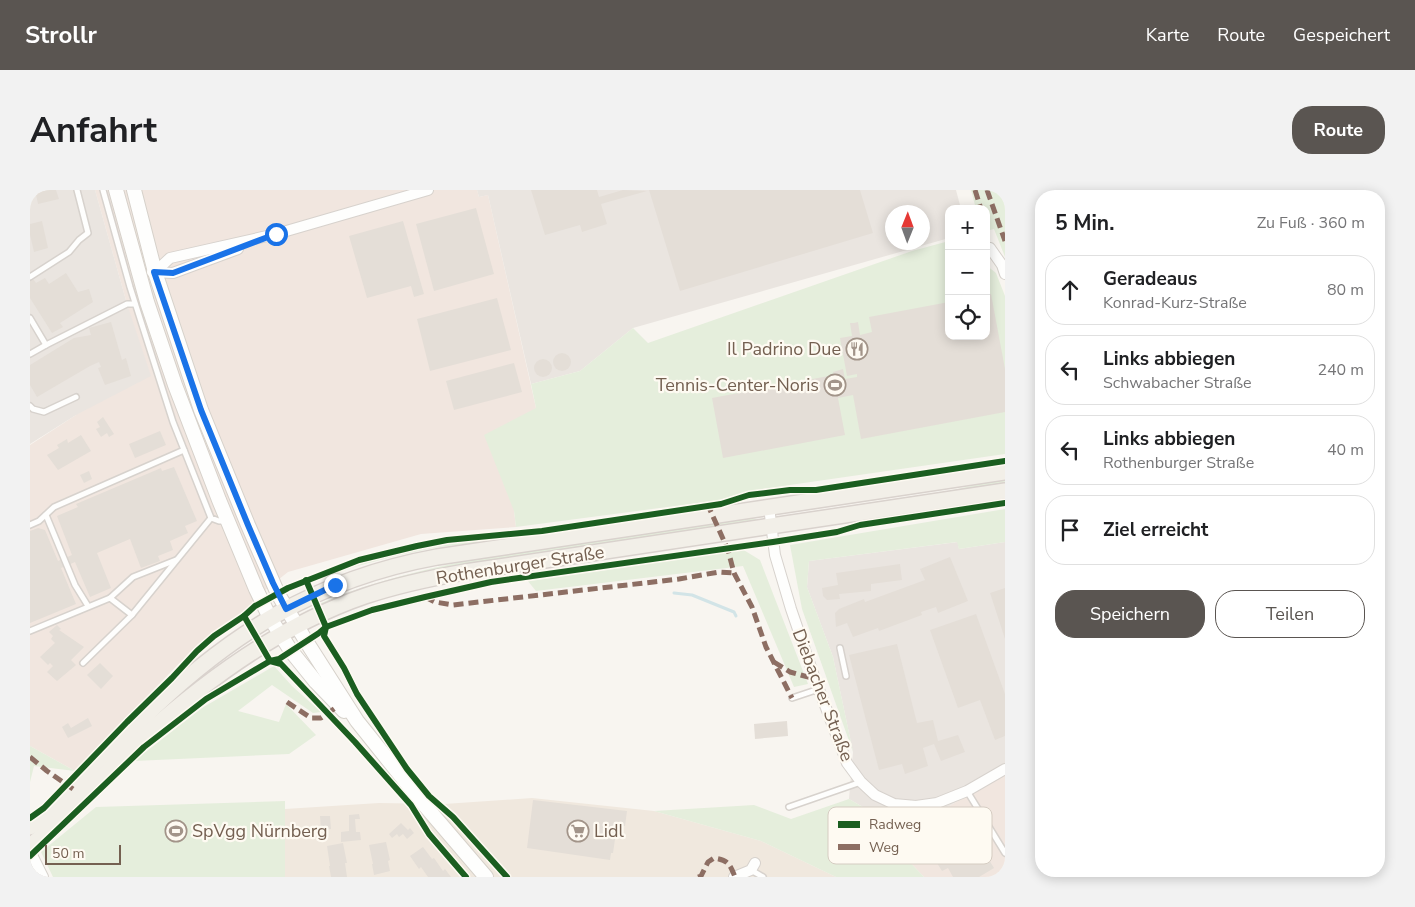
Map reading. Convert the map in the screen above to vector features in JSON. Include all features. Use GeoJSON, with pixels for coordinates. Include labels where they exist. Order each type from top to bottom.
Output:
{"type":"FeatureCollection","features":[{"type":"Feature","properties":{"kind":"main road"},"geometry":{"type":"LineString","coordinates":[[116,190],[140,276],[176,385],[227,521],[270,618],[290,651],[316,682],[338,706],[357,720]]}},
{"type":"Feature","properties":{"kind":"main road"},"geometry":{"type":"LineString","coordinates":[[134,190],[154,272],[201,410],[270,578],[297,627],[357,720],[484,876]]}},
{"type":"Feature","properties":{"kind":"main road","name":"Rothenburger Straße"},"geometry":{"type":"LineString","coordinates":[[30,827],[54,808],[179,684],[230,644],[286,609],[348,580],[406,564],[456,554],[1005,472]]}},
{"type":"Feature","properties":{"kind":"main road","name":"Rothenburger Straße"},"geometry":{"type":"LineString","coordinates":[[30,846],[61,818],[122,756],[220,675],[297,627],[329,611],[364,597],[432,578],[1005,491]]}},
{"type":"Feature","properties":{"kind":"street"},"geometry":{"type":"LineString","coordinates":[[140,276],[154,272],[170,258],[276,234],[428,190]]}},
{"type":"Feature","properties":{"kind":"street"},"geometry":{"type":"LineString","coordinates":[[990,248],[1002,265],[1005,274]]}},
{"type":"Feature","properties":{"kind":"street","name":"Diebacher Straße"},"geometry":{"type":"LineString","coordinates":[[769,508],[776,555],[785,591],[847,762],[860,782],[875,795],[894,804],[916,806],[937,803],[967,791],[1005,769]]}},
{"type":"Feature","properties":{"kind":"street"},"geometry":{"type":"LineString","coordinates":[[30,851],[43,877]]}},
{"type":"Feature","properties":{"kind":"street"},"geometry":{"type":"LineString","coordinates":[[734,877],[753,866]]}},
{"type":"Feature","properties":{"kind":"lane"},"geometry":{"type":"LineString","coordinates":[[30,277],[69,252],[88,233],[77,190]]}},
{"type":"Feature","properties":{"kind":"lane"},"geometry":{"type":"LineString","coordinates":[[103,190],[135,304],[184,450],[211,518]]}},
{"type":"Feature","properties":{"kind":"lane"},"geometry":{"type":"LineString","coordinates":[[30,354],[127,304],[135,304]]}},
{"type":"Feature","properties":{"kind":"lane"},"geometry":{"type":"LineString","coordinates":[[30,318],[46,345]]}},
{"type":"Feature","properties":{"kind":"lane"},"geometry":{"type":"LineString","coordinates":[[30,406],[44,412],[76,397]]}},
{"type":"Feature","properties":{"kind":"lane"},"geometry":{"type":"LineString","coordinates":[[30,525],[39,521],[54,507],[184,450]]}},
{"type":"Feature","properties":{"kind":"lane"},"geometry":{"type":"LineString","coordinates":[[46,515],[75,585],[88,606]]}},
{"type":"Feature","properties":{"kind":"lane"},"geometry":{"type":"LineString","coordinates":[[211,518],[227,521]]}},
{"type":"Feature","properties":{"kind":"lane"},"geometry":{"type":"LineString","coordinates":[[83,662],[132,615],[211,518]]}},
{"type":"Feature","properties":{"kind":"lane"},"geometry":{"type":"LineString","coordinates":[[30,631],[110,598],[132,577],[177,560]]}},
{"type":"Feature","properties":{"kind":"lane"},"geometry":{"type":"LineString","coordinates":[[110,598],[132,615]]}},
{"type":"Feature","properties":{"kind":"lane"},"geometry":{"type":"LineString","coordinates":[[840,648],[846,676]]}},
{"type":"Feature","properties":{"kind":"lane"},"geometry":{"type":"LineString","coordinates":[[792,698],[819,689]]}},
{"type":"Feature","properties":{"kind":"lane"},"geometry":{"type":"LineString","coordinates":[[789,807],[860,782]]}},
{"type":"Feature","properties":{"kind":"lane"},"geometry":{"type":"LineString","coordinates":[[967,791],[977,807]]}},
{"type":"Feature","properties":{"kind":"lane"},"geometry":{"type":"LineString","coordinates":[[992,832],[1005,853]]}},
{"type":"Feature","properties":{"kind":"lane"},"geometry":{"type":"LineString","coordinates":[[753,866],[763,877]]}},
{"type":"Feature","properties":{"kind":"shaded area"},"geometry":{"type":"Polygon","coordinates":[[[30,190],[95,190],[127,304],[151,376],[76,415],[30,444],[30,190]]]}},
{"type":"Feature","properties":{"kind":"shaded area"},"geometry":{"type":"Polygon","coordinates":[[[95,190],[477,190],[479,197],[488,195],[536,408],[514,511],[516,527],[421,534],[288,572],[254,599],[250,607],[198,644],[75,771],[30,746],[30,445],[76,415],[127,304],[95,190]]]}},
{"type":"Feature","properties":{"kind":"shaded area"},"geometry":{"type":"Polygon","coordinates":[[[477,190],[956,190],[960,205],[945,205],[945,239],[930,243],[930,205],[885,205],[885,250],[907,250],[633,328],[580,371],[531,384],[488,195],[479,197],[477,190]]]}},
{"type":"Feature","properties":{"kind":"shaded area"},"geometry":{"type":"Polygon","coordinates":[[[958,542],[959,549],[1005,542],[1005,773],[948,807],[863,807],[849,799],[853,752],[833,657],[807,587],[809,561],[958,542]]]}},
{"type":"Feature","properties":{"kind":"shaded area"},"geometry":{"type":"Polygon","coordinates":[[[1005,773],[1005,877],[924,877],[912,864],[992,864],[992,807],[948,807],[1005,773]]]}},
{"type":"Feature","properties":{"kind":"shaded area"},"geometry":{"type":"Polygon","coordinates":[[[532,798],[654,811],[761,841],[836,877],[285,877],[285,809],[379,803],[444,804],[532,798]]]}},
{"type":"Feature","properties":{"kind":"green space"},"geometry":{"type":"Polygon","coordinates":[[[971,190],[1002,190],[1005,201],[1005,257],[994,229],[990,230],[990,205],[975,205],[971,190]]]}},
{"type":"Feature","properties":{"kind":"green space","name":"Tennis-Center-Noris"},"geometry":{"type":"Polygon","coordinates":[[[945,242],[945,340],[990,340],[990,268],[996,273],[1005,296],[1005,454],[749,491],[720,500],[516,527],[514,511],[484,435],[536,408],[531,384],[580,371],[633,328],[648,343],[912,251],[930,250],[930,246],[945,242]]]}},
{"type":"Feature","properties":{"kind":"green space"},"geometry":{"type":"Polygon","coordinates":[[[1005,464],[1005,467],[801,495],[800,492],[1005,464]]]}},
{"type":"Feature","properties":{"kind":"green space"},"geometry":{"type":"Polygon","coordinates":[[[1005,478],[1005,485],[788,517],[949,491],[1005,478]]]}},
{"type":"Feature","properties":{"kind":"green space"},"geometry":{"type":"Polygon","coordinates":[[[704,509],[705,511],[521,538],[438,547],[354,567],[312,583],[311,580],[345,567],[415,547],[460,540],[527,535],[704,509]]]}},
{"type":"Feature","properties":{"kind":"green space"},"geometry":{"type":"Polygon","coordinates":[[[1005,509],[1005,542],[959,549],[957,542],[809,561],[807,587],[833,657],[853,752],[802,609],[790,545],[1005,509]]]}},
{"type":"Feature","properties":{"kind":"green space"},"geometry":{"type":"Polygon","coordinates":[[[745,517],[756,519],[756,522],[495,562],[323,607],[321,603],[381,582],[443,566],[537,549],[745,517]]]}},
{"type":"Feature","properties":{"kind":"green space"},"geometry":{"type":"Polygon","coordinates":[[[742,549],[760,560],[808,684],[794,687],[743,566],[536,591],[527,580],[742,549]]]}},
{"type":"Feature","properties":{"kind":"green space"},"geometry":{"type":"Polygon","coordinates":[[[274,666],[292,686],[321,712],[313,713],[272,685],[238,711],[279,722],[286,704],[316,735],[289,754],[134,761],[202,708],[274,666]]]}},
{"type":"Feature","properties":{"kind":"green space"},"geometry":{"type":"Polygon","coordinates":[[[30,746],[75,771],[34,766],[30,782],[30,746]]]}},
{"type":"Feature","properties":{"kind":"green space"},"geometry":{"type":"Polygon","coordinates":[[[849,799],[863,807],[828,807],[828,864],[912,864],[924,877],[836,877],[761,841],[654,811],[754,805],[791,819],[849,799]]]}},
{"type":"Feature","properties":{"kind":"green space","name":"SpVgg Nürnberg"},"geometry":{"type":"Polygon","coordinates":[[[285,801],[285,877],[53,877],[41,852],[96,807],[285,801]]]}},
{"type":"Feature","properties":{"kind":"building"},"geometry":{"type":"Polygon","coordinates":[[[35,190],[56,190],[59,199],[38,204],[35,190]]]}},
{"type":"Feature","properties":{"kind":"building"},"geometry":{"type":"Polygon","coordinates":[[[531,190],[597,190],[599,197],[623,190],[647,191],[601,204],[607,224],[582,232],[580,225],[545,235],[531,190]]]}},
{"type":"Feature","properties":{"kind":"building"},"geometry":{"type":"Polygon","coordinates":[[[649,190],[860,190],[873,233],[680,291],[649,190]]]}},
{"type":"Feature","properties":{"kind":"building"},"geometry":{"type":"Polygon","coordinates":[[[476,208],[494,274],[434,291],[416,224],[476,208]]]}},
{"type":"Feature","properties":{"kind":"building"},"geometry":{"type":"Polygon","coordinates":[[[42,221],[48,248],[34,252],[30,235],[30,224],[42,221]]]}},
{"type":"Feature","properties":{"kind":"building"},"geometry":{"type":"Polygon","coordinates":[[[403,221],[424,294],[414,297],[411,286],[367,298],[349,236],[403,221]]]}},
{"type":"Feature","properties":{"kind":"building"},"geometry":{"type":"Polygon","coordinates":[[[66,273],[78,292],[89,289],[93,302],[60,323],[63,327],[52,333],[30,298],[30,281],[33,279],[36,283],[45,278],[49,284],[66,273]]]}},
{"type":"Feature","properties":{"kind":"building"},"geometry":{"type":"Polygon","coordinates":[[[990,294],[1005,369],[1005,412],[861,439],[853,395],[838,398],[845,435],[723,458],[712,398],[834,375],[833,372],[843,369],[845,379],[857,377],[857,374],[847,376],[840,338],[852,336],[850,323],[858,322],[860,335],[872,332],[869,317],[945,303],[945,340],[990,340],[990,294]]]}},
{"type":"Feature","properties":{"kind":"building"},"geometry":{"type":"Polygon","coordinates":[[[497,298],[511,350],[430,371],[417,319],[497,298]]]}},
{"type":"Feature","properties":{"kind":"building"},"geometry":{"type":"Polygon","coordinates":[[[111,322],[122,360],[126,358],[131,376],[105,385],[98,368],[101,367],[99,362],[37,397],[30,385],[30,365],[74,338],[91,335],[89,328],[111,322]]]}},
{"type":"Feature","properties":{"kind":"building"},"geometry":{"type":"Polygon","coordinates":[[[562,353],[568,356],[571,362],[568,368],[562,371],[556,368],[553,362],[556,356],[562,353]]]}},
{"type":"Feature","properties":{"kind":"building"},"geometry":{"type":"Polygon","coordinates":[[[543,359],[549,362],[552,368],[549,374],[543,377],[537,374],[534,368],[537,362],[543,359]]]}},
{"type":"Feature","properties":{"kind":"building"},"geometry":{"type":"Polygon","coordinates":[[[514,363],[522,392],[454,410],[446,381],[514,363]]]}},
{"type":"Feature","properties":{"kind":"building"},"geometry":{"type":"Polygon","coordinates":[[[103,417],[114,434],[109,437],[107,433],[101,437],[96,429],[100,427],[97,422],[103,417]]]}},
{"type":"Feature","properties":{"kind":"building"},"geometry":{"type":"Polygon","coordinates":[[[160,431],[166,445],[135,458],[129,444],[160,431]]]}},
{"type":"Feature","properties":{"kind":"building"},"geometry":{"type":"Polygon","coordinates":[[[81,435],[91,451],[58,470],[47,455],[59,448],[57,445],[67,439],[68,443],[81,435]]]}},
{"type":"Feature","properties":{"kind":"building"},"geometry":{"type":"Polygon","coordinates":[[[174,467],[197,521],[185,526],[188,533],[170,541],[173,550],[158,556],[160,561],[141,568],[130,539],[97,553],[111,588],[90,597],[75,562],[61,568],[76,604],[30,623],[30,531],[38,528],[45,530],[58,561],[72,555],[57,516],[78,507],[76,504],[161,468],[162,471],[174,467]]]}},
{"type":"Feature","properties":{"kind":"building"},"geometry":{"type":"Polygon","coordinates":[[[89,471],[92,479],[84,483],[80,475],[89,471]]]}},
{"type":"Feature","properties":{"kind":"building"},"geometry":{"type":"Polygon","coordinates":[[[950,557],[968,601],[938,613],[936,607],[921,612],[922,615],[879,631],[878,628],[853,637],[847,623],[836,627],[835,613],[839,609],[864,599],[865,602],[925,580],[920,569],[950,557]]]}},
{"type":"Feature","properties":{"kind":"building"},"geometry":{"type":"Polygon","coordinates":[[[900,564],[902,580],[871,584],[871,591],[839,594],[840,599],[827,600],[823,596],[822,588],[838,585],[836,573],[900,564]]]}},
{"type":"Feature","properties":{"kind":"building"},"geometry":{"type":"Polygon","coordinates":[[[1005,588],[1005,639],[990,593],[1005,588]]]}},
{"type":"Feature","properties":{"kind":"building"},"geometry":{"type":"Polygon","coordinates":[[[976,614],[1005,694],[1005,736],[995,740],[980,700],[958,708],[930,630],[976,614]]]}},
{"type":"Feature","properties":{"kind":"building"},"geometry":{"type":"Polygon","coordinates":[[[57,625],[61,629],[59,630],[84,647],[71,660],[76,665],[57,681],[47,672],[53,666],[50,663],[48,665],[40,657],[55,643],[51,639],[53,636],[49,632],[57,625]]]}},
{"type":"Feature","properties":{"kind":"building"},"geometry":{"type":"Polygon","coordinates":[[[897,644],[917,723],[933,720],[938,741],[958,735],[965,752],[941,761],[934,744],[923,748],[928,766],[905,774],[902,764],[879,770],[849,655],[897,644]]]}},
{"type":"Feature","properties":{"kind":"building"},"geometry":{"type":"Polygon","coordinates":[[[100,663],[113,676],[101,689],[87,675],[100,663]]]}},
{"type":"Feature","properties":{"kind":"building"},"geometry":{"type":"Polygon","coordinates":[[[88,718],[92,726],[68,738],[62,727],[68,723],[71,728],[88,718]]]}},
{"type":"Feature","properties":{"kind":"building"},"geometry":{"type":"Polygon","coordinates":[[[787,721],[788,736],[755,739],[754,724],[787,721]]]}},
{"type":"Feature","properties":{"kind":"building"},"geometry":{"type":"Polygon","coordinates":[[[533,800],[627,811],[625,826],[617,825],[613,853],[611,853],[610,860],[527,848],[533,800]]]}},
{"type":"Feature","properties":{"kind":"building"},"geometry":{"type":"Polygon","coordinates":[[[359,814],[360,819],[355,819],[356,832],[360,832],[361,840],[341,842],[341,832],[349,831],[349,815],[359,814]]]}},
{"type":"Feature","properties":{"kind":"building"},"geometry":{"type":"Polygon","coordinates":[[[320,816],[330,816],[331,829],[321,830],[320,816]]]}},
{"type":"Feature","properties":{"kind":"building"},"geometry":{"type":"Polygon","coordinates":[[[401,823],[408,830],[410,828],[414,833],[407,839],[403,834],[399,837],[397,834],[392,838],[389,834],[401,823]]]}},
{"type":"Feature","properties":{"kind":"building"},"geometry":{"type":"Polygon","coordinates":[[[386,842],[390,860],[388,861],[390,871],[374,875],[369,845],[386,842]]]}},
{"type":"Feature","properties":{"kind":"building"},"geometry":{"type":"Polygon","coordinates":[[[343,843],[347,863],[345,863],[347,877],[331,877],[327,846],[343,843]]]}},
{"type":"Feature","properties":{"kind":"building"},"geometry":{"type":"Polygon","coordinates":[[[423,847],[443,871],[445,869],[451,877],[428,877],[421,867],[419,869],[410,856],[423,847]]]}},
{"type":"Feature","properties":{"kind":"building"},"geometry":{"type":"Polygon","coordinates":[[[938,864],[992,864],[994,868],[979,877],[953,877],[948,868],[942,871],[938,864]]]}},
{"type":"Feature","properties":{"kind":"waterway"},"geometry":{"type":"LineString","coordinates":[[674,593],[692,595],[734,612],[736,616]]}},
{"type":"Feature","properties":{"kind":"marked path"},"geometry":{"type":"LineString","coordinates":[[975,190],[980,205]]}},
{"type":"Feature","properties":{"kind":"marked path"},"geometry":{"type":"LineString","coordinates":[[987,190],[1005,241]]}},
{"type":"Feature","properties":{"kind":"marked path"},"geometry":{"type":"LineString","coordinates":[[707,503],[728,550],[734,573],[752,607],[766,647],[792,698]]}},
{"type":"Feature","properties":{"kind":"marked path"},"geometry":{"type":"LineString","coordinates":[[425,597],[435,602],[453,605],[679,579],[719,572],[734,573]]}},
{"type":"Feature","properties":{"kind":"marked path"},"geometry":{"type":"LineString","coordinates":[[774,662],[790,672],[815,679]]}},
{"type":"Feature","properties":{"kind":"marked path"},"geometry":{"type":"LineString","coordinates":[[287,702],[311,718],[321,718],[338,706]]}},
{"type":"Feature","properties":{"kind":"marked path"},"geometry":{"type":"LineString","coordinates":[[30,757],[73,789]]}},
{"type":"Feature","properties":{"kind":"marked path"},"geometry":{"type":"LineString","coordinates":[[698,877],[701,876],[708,862],[714,858],[728,863],[735,877]]}},
{"type":"Feature","properties":{"kind":"cycle path"},"geometry":{"type":"LineString","coordinates":[[30,818],[44,808],[197,651],[214,636],[244,616],[255,606],[288,588],[359,560],[447,540],[542,531],[721,504],[749,495],[790,490],[816,490],[1005,461]]}},
{"type":"Feature","properties":{"kind":"cycle path"},"geometry":{"type":"LineString","coordinates":[[30,856],[144,747],[206,699],[270,661],[279,659],[326,627],[372,610],[491,582],[773,542],[837,532],[860,525],[1005,503]]}},
{"type":"Feature","properties":{"kind":"cycle path"},"geometry":{"type":"LineString","coordinates":[[306,580],[326,627],[324,636],[344,668],[357,694],[407,769],[429,796],[453,817],[507,877]]}},
{"type":"Feature","properties":{"kind":"cycle path"},"geometry":{"type":"LineString","coordinates":[[244,616],[270,661],[281,664],[355,742],[411,805],[429,834],[466,877]]}},
{"type":"Feature","properties":{"kind":"place","name":"Il Padrino Due"},"geometry":{"type":"Point","coordinates":[857,349]}},
{"type":"Feature","properties":{"kind":"place","name":"Tennis-Center-Noris"},"geometry":{"type":"Point","coordinates":[835,385]}},
{"type":"Feature","properties":{"kind":"place","name":"SpVgg Nürnberg"},"geometry":{"type":"Point","coordinates":[176,831]}},
{"type":"Feature","properties":{"kind":"place","name":"Lidl"},"geometry":{"type":"Point","coordinates":[578,831]}},
{"type":"Feature","properties":{"kind":"route"},"geometry":{"type":"LineString","coordinates":[[276,234],[173,273],[154,272],[201,410],[248,525],[286,609],[335,585]]}}]}
